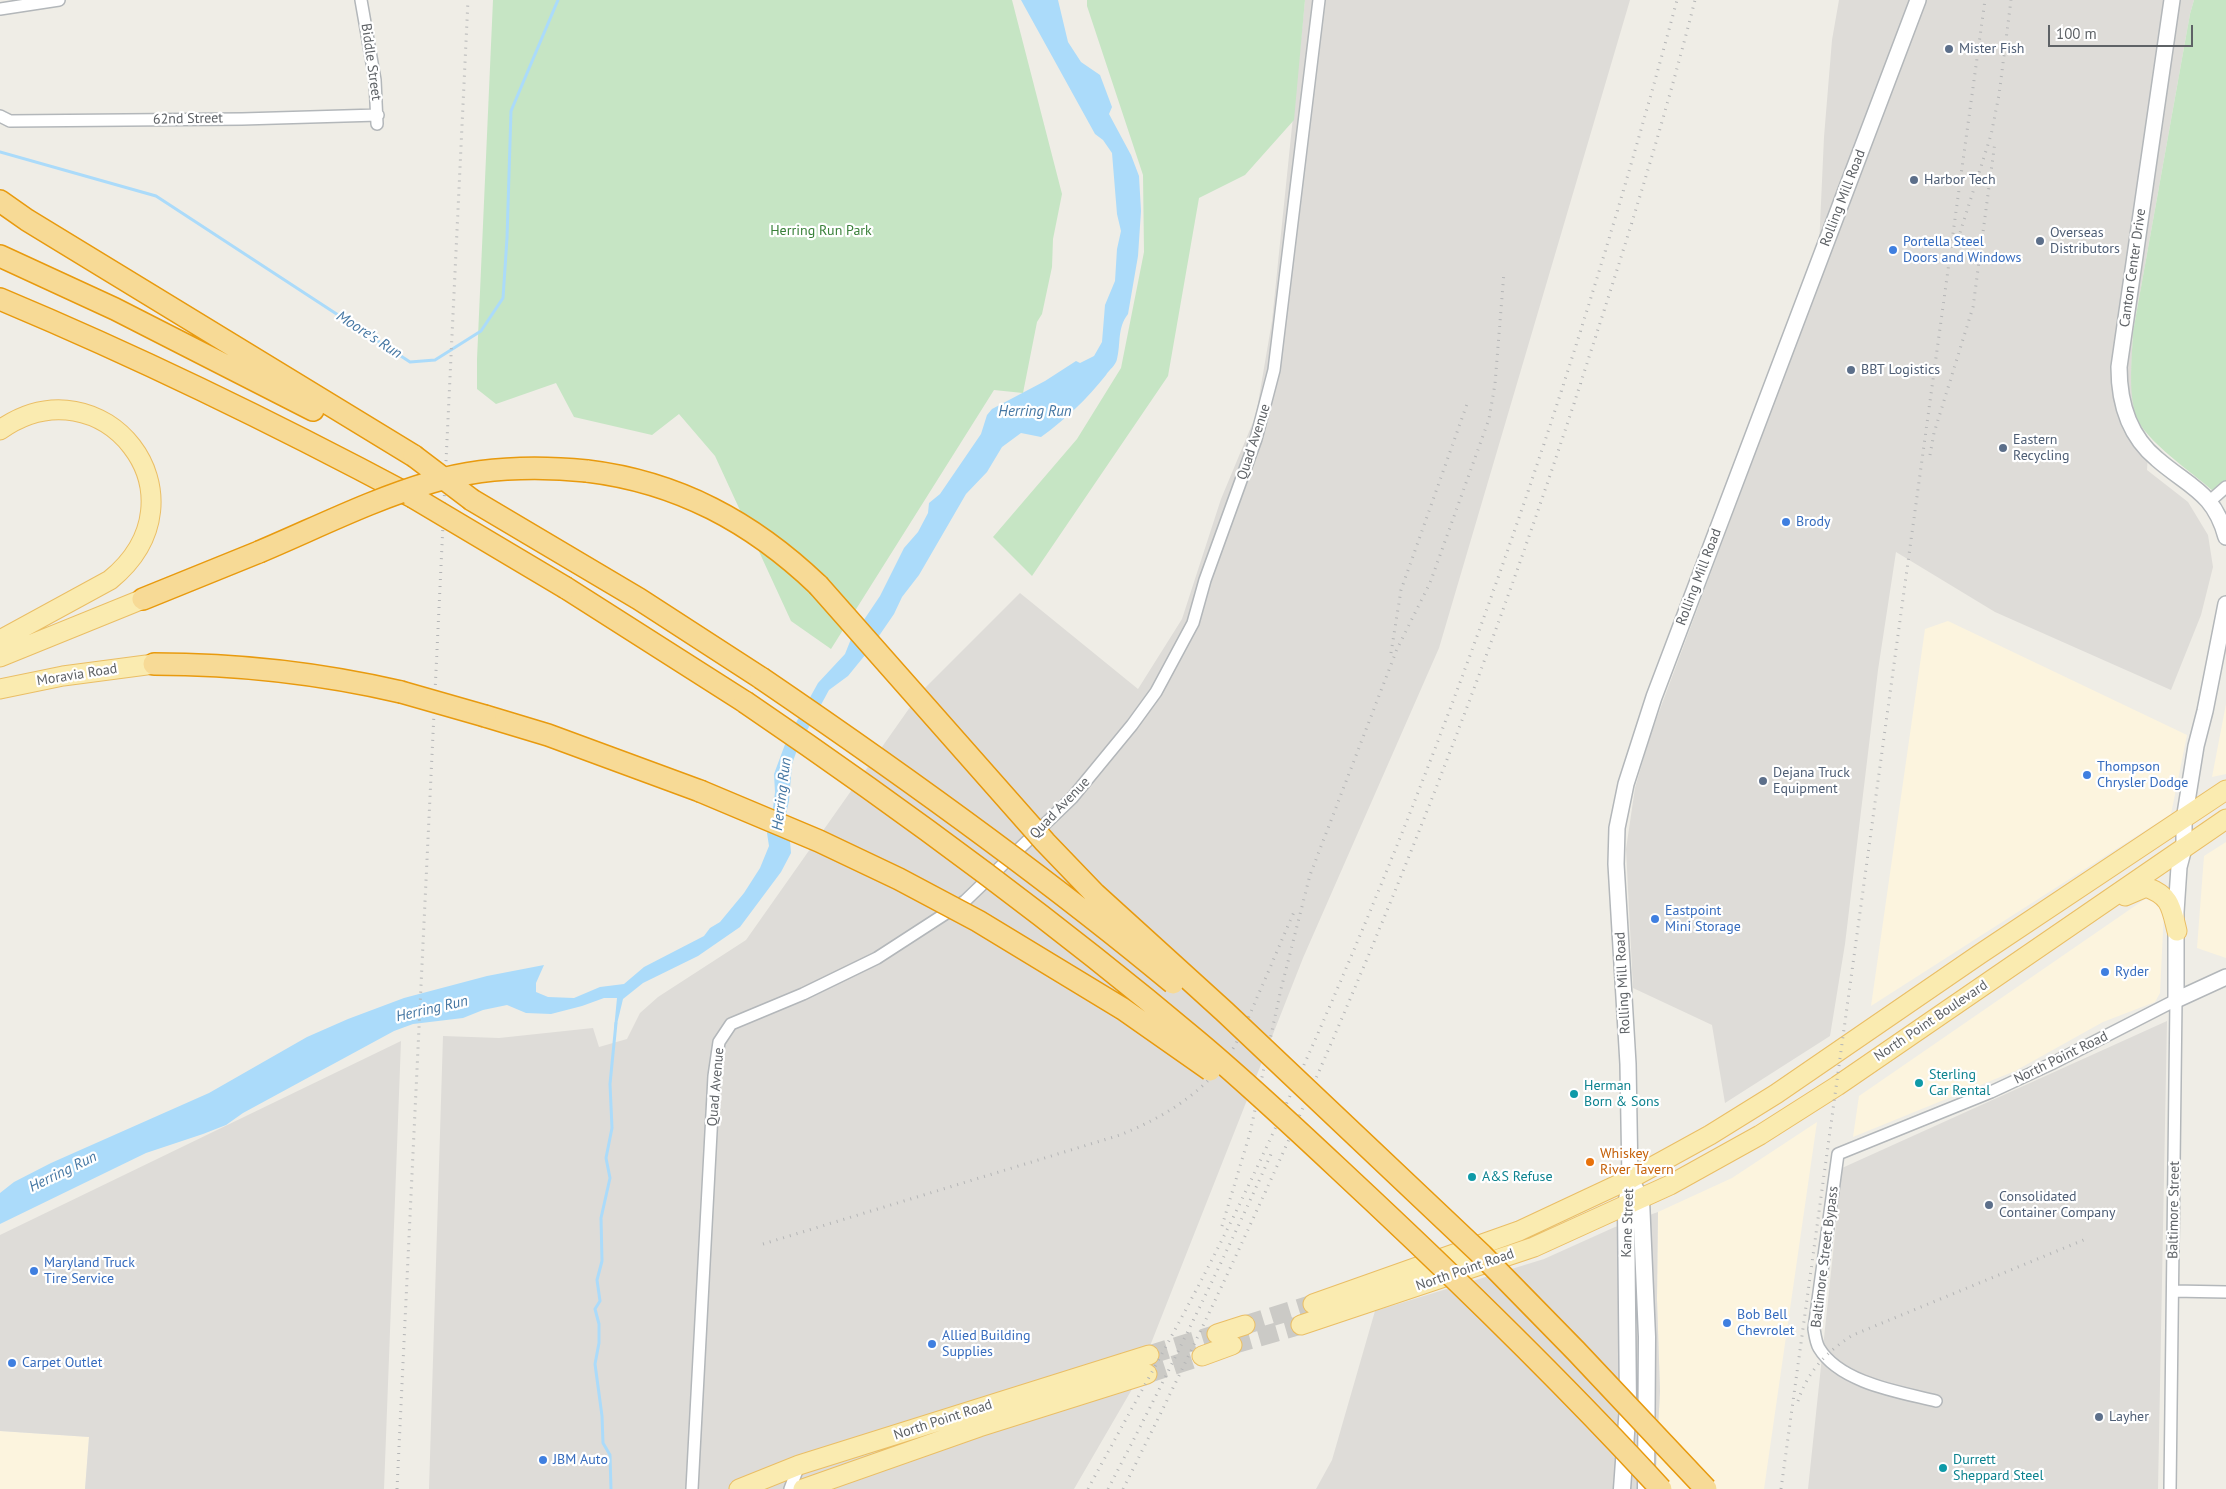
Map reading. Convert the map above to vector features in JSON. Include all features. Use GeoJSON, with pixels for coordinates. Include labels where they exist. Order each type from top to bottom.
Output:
{"type":"FeatureCollection","features":[{"type":"Feature","properties":{"kind":"highway"},"geometry":{"type":"LineString","coordinates":[[0,201],[27,220],[414,461],[472,500],[567,556],[761,678],[943,806],[1154,968],[1417,1194]]}},
{"type":"Feature","properties":{"kind":"highway"},"geometry":{"type":"LineString","coordinates":[[0,256],[192,348],[414,461]]}},
{"type":"Feature","properties":{"kind":"highway"},"geometry":{"type":"LineString","coordinates":[[0,299],[99,341],[239,406],[413,497],[566,588],[745,702],[926,828],[1047,920],[1200,1044],[1339,1169],[1455,1277],[1555,1375],[1661,1489]]}},
{"type":"Feature","properties":{"kind":"highway"},"geometry":{"type":"LineString","coordinates":[[143,599],[377,502],[433,482],[474,473],[513,468],[556,468],[615,474],[676,492],[741,523],[769,542],[818,584],[1045,842],[1095,894],[1225,1012],[1482,1255],[1576,1351],[1706,1489]]}},
{"type":"Feature","properties":{"kind":"highway"},"geometry":{"type":"LineString","coordinates":[[154,664],[195,664],[284,670],[360,682],[401,692],[485,716],[594,751],[700,791],[819,841],[899,879],[994,931],[1123,1009],[1191,1055],[1339,1169]]}},
{"type":"Feature","properties":{"kind":"main road"},"geometry":{"type":"LineString","coordinates":[[0,430],[17,419],[33,412],[50,410],[85,414],[116,429],[129,442],[140,456],[148,473],[152,493],[151,513],[147,532],[138,552],[126,568],[1,648]]}},
{"type":"Feature","properties":{"kind":"main road"},"geometry":{"type":"LineString","coordinates":[[1,648],[143,599]]}},
{"type":"Feature","properties":{"kind":"main road","name":"Moravia Road"},"geometry":{"type":"LineString","coordinates":[[3,688],[64,676],[154,664]]}},
{"type":"Feature","properties":{"kind":"main road","name":"North Point Boulevard"},"geometry":{"type":"LineString","coordinates":[[1630,1180],[1710,1135],[1776,1094],[2082,885],[2184,820],[2226,790]]}},
{"type":"Feature","properties":{"kind":"main road","name":"North Point Boulevard"},"geometry":{"type":"LineString","coordinates":[[1633,1203],[1733,1151],[1789,1117],[2088,915],[2226,819]]}},
{"type":"Feature","properties":{"kind":"main road"},"geometry":{"type":"LineString","coordinates":[[2088,915],[2146,887],[2161,893],[2168,899],[2177,931]]}},
{"type":"Feature","properties":{"kind":"main road","name":"Kane Street"},"geometry":{"type":"LineString","coordinates":[[1630,1180],[1646,1337],[1646,1489]]}},
{"type":"Feature","properties":{"kind":"main road","name":"North Point Road"},"geometry":{"type":"LineString","coordinates":[[1301,1325],[1490,1252],[1518,1231],[1630,1180]]}},
{"type":"Feature","properties":{"kind":"main road","name":"Kane Street"},"geometry":{"type":"LineString","coordinates":[[1622,1489],[1628,1406],[1633,1203]]}},
{"type":"Feature","properties":{"kind":"main road","name":"North Point Road"},"geometry":{"type":"LineString","coordinates":[[1313,1304],[1490,1252],[1534,1247],[1633,1203]]}},
{"type":"Feature","properties":{"kind":"main road"},"geometry":{"type":"LineString","coordinates":[[1217,1334],[1245,1325]]}},
{"type":"Feature","properties":{"kind":"main road"},"geometry":{"type":"LineString","coordinates":[[1202,1356],[1232,1345]]}},
{"type":"Feature","properties":{"kind":"main road","name":"North Point Road"},"geometry":{"type":"LineString","coordinates":[[803,1489],[922,1447],[1004,1410],[1149,1355]]}},
{"type":"Feature","properties":{"kind":"main road","name":"North Point Road"},"geometry":{"type":"LineString","coordinates":[[740,1489],[799,1465],[916,1428],[1004,1410],[1147,1374]]}},
{"type":"Feature","properties":{"kind":"main road"},"geometry":{"type":"LineString","coordinates":[[916,1428],[922,1447]]}},
{"type":"Feature","properties":{"kind":"street"},"geometry":{"type":"LineString","coordinates":[[0,9],[60,0]]}},
{"type":"Feature","properties":{"kind":"street","name":"Biddle Street"},"geometry":{"type":"LineString","coordinates":[[361,0],[372,54],[378,119]]}},
{"type":"Feature","properties":{"kind":"street","name":"Quad Avenue"},"geometry":{"type":"LineString","coordinates":[[692,1489],[714,1076],[719,1042],[727,1028],[738,1019],[803,994],[877,958],[965,901],[1072,798],[1132,725],[1156,692],[1193,623],[1205,580],[1256,440],[1267,403],[1274,370],[1319,0]]}},
{"type":"Feature","properties":{"kind":"street","name":"Rolling Mill Road"},"geometry":{"type":"LineString","coordinates":[[1630,1180],[1628,1064],[1616,864],[1617,828],[1626,784],[1654,697],[1918,0]]}},
{"type":"Feature","properties":{"kind":"street","name":"Canton Center Drive"},"geometry":{"type":"LineString","coordinates":[[2172,0],[2119,367],[2120,393],[2129,422],[2144,446],[2157,459],[2210,501]]}},
{"type":"Feature","properties":{"kind":"street","name":"62nd Street"},"geometry":{"type":"LineString","coordinates":[[0,116],[10,121],[378,119]]}},
{"type":"Feature","properties":{"kind":"street"},"geometry":{"type":"LineString","coordinates":[[2226,487],[2210,501],[2221,519],[2226,537]]}},
{"type":"Feature","properties":{"kind":"street","name":"Baltimore Street"},"geometry":{"type":"LineString","coordinates":[[2170,1489],[2179,867],[2184,848],[2184,820],[2196,746],[2205,711],[2226,604]]}},
{"type":"Feature","properties":{"kind":"street","name":"North Point Road"},"geometry":{"type":"LineString","coordinates":[[1838,1154],[1991,1092],[2226,977]]}},
{"type":"Feature","properties":{"kind":"street","name":"Baltimore Street Bypass"},"geometry":{"type":"LineString","coordinates":[[1838,1154],[1814,1329],[1818,1347],[1831,1361],[1871,1385],[1936,1401]]}},
{"type":"Feature","properties":{"kind":"street"},"geometry":{"type":"LineString","coordinates":[[2173,1291],[2226,1292]]}},
{"type":"Feature","properties":{"kind":"street"},"geometry":{"type":"LineString","coordinates":[[790,1489],[799,1465]]}},
{"type":"Feature","properties":{"kind":"shaded area"},"geometry":{"type":"Polygon","coordinates":[[[1305,0],[1630,0],[1439,648],[1303,958],[1135,1384],[1074,1489],[429,1489],[443,1036],[499,1038],[593,1028],[599,1047],[627,1039],[640,1013],[658,997],[746,940],[920,693],[1020,593],[1138,689],[1182,619],[1221,499],[1256,415],[1272,321],[1305,0]]]}},
{"type":"Feature","properties":{"kind":"shaded area"},"geometry":{"type":"Polygon","coordinates":[[[1839,0],[2194,0],[2133,332],[2131,378],[2136,417],[2149,438],[2147,470],[2188,502],[2208,535],[2213,567],[2201,615],[2171,690],[1995,612],[1896,552],[1878,670],[1845,944],[1830,1036],[1725,1103],[1712,1025],[1633,988],[1626,849],[1635,788],[1650,736],[1798,339],[1819,247],[1824,137],[1832,40],[1839,0]]]}},
{"type":"Feature","properties":{"kind":"shaded area"},"geometry":{"type":"Polygon","coordinates":[[[1948,621],[2187,735],[2171,814],[1871,1006],[1925,629],[1948,621]]]}},
{"type":"Feature","properties":{"kind":"shaded area"},"geometry":{"type":"Polygon","coordinates":[[[2226,704],[2226,774],[2212,777],[2226,704]]]}},
{"type":"Feature","properties":{"kind":"shaded area"},"geometry":{"type":"Polygon","coordinates":[[[2226,842],[2226,958],[2197,948],[2204,856],[2226,842]]]}},
{"type":"Feature","properties":{"kind":"shaded area"},"geometry":{"type":"Polygon","coordinates":[[[2145,899],[2154,901],[2164,910],[2160,993],[2155,1002],[2103,1022],[2015,1071],[1853,1137],[1859,1096],[2145,899]]]}},
{"type":"Feature","properties":{"kind":"shaded area"},"geometry":{"type":"Polygon","coordinates":[[[2167,1021],[2158,1489],[1808,1489],[1842,1168],[2167,1021]]]}},
{"type":"Feature","properties":{"kind":"shaded area"},"geometry":{"type":"Polygon","coordinates":[[[401,1041],[384,1489],[85,1489],[89,1437],[0,1431],[0,1235],[401,1041]]]}},
{"type":"Feature","properties":{"kind":"shaded area"},"geometry":{"type":"Polygon","coordinates":[[[1817,1122],[1764,1489],[1655,1489],[1660,1391],[1657,1299],[1658,1212],[1732,1178],[1817,1122]]]}},
{"type":"Feature","properties":{"kind":"shaded area"},"geometry":{"type":"Polygon","coordinates":[[[1658,1212],[1657,1299],[1660,1391],[1655,1489],[1316,1489],[1332,1460],[1375,1311],[1544,1259],[1615,1227],[1658,1212]]]}},
{"type":"Feature","properties":{"kind":"shaded area"},"geometry":{"type":"Polygon","coordinates":[[[0,1431],[89,1437],[85,1489],[0,1489],[0,1431]]]}},
{"type":"Feature","properties":{"kind":"green space","name":"Herring Run Park"},"geometry":{"type":"Polygon","coordinates":[[[493,0],[1012,0],[1062,194],[1053,239],[1052,267],[1042,314],[1037,322],[1023,393],[994,390],[831,649],[791,621],[715,456],[679,414],[652,435],[574,417],[556,383],[496,404],[477,389],[493,0]]]}},
{"type":"Feature","properties":{"kind":"green space"},"geometry":{"type":"Polygon","coordinates":[[[1087,0],[1305,0],[1294,120],[1245,175],[1199,198],[1168,376],[1032,576],[993,537],[1077,439],[1121,368],[1144,252],[1143,175],[1087,6],[1087,0]]]}},
{"type":"Feature","properties":{"kind":"green space"},"geometry":{"type":"Polygon","coordinates":[[[2194,0],[2226,0],[2226,481],[2213,491],[2159,446],[2141,425],[2136,416],[2131,385],[2133,332],[2194,0]]]}},
{"type":"Feature","properties":{"kind":"water","name":"Herring Run"},"geometry":{"type":"Polygon","coordinates":[[[1021,0],[1058,0],[1068,42],[1081,62],[1100,75],[1112,107],[1109,114],[1131,155],[1139,176],[1141,211],[1138,256],[1128,314],[1122,325],[1116,361],[1084,400],[1068,416],[1041,437],[1021,433],[1002,447],[987,472],[966,494],[919,575],[902,597],[894,614],[870,649],[848,676],[829,690],[798,747],[792,764],[789,801],[783,827],[790,841],[791,853],[781,872],[740,927],[698,956],[643,983],[623,999],[614,1029],[617,998],[604,998],[551,1014],[526,1013],[507,1005],[483,1010],[463,1018],[413,1024],[394,1031],[243,1113],[226,1125],[146,1153],[0,1224],[0,1193],[14,1182],[51,1163],[209,1093],[307,1037],[348,1019],[404,998],[487,976],[544,965],[536,983],[536,992],[548,997],[574,998],[600,987],[624,984],[644,967],[704,936],[710,928],[720,922],[744,893],[760,868],[769,846],[767,833],[771,825],[775,792],[774,774],[787,739],[818,683],[845,654],[851,639],[880,596],[904,548],[918,532],[928,513],[929,503],[940,494],[981,434],[987,415],[992,409],[1045,381],[1076,361],[1080,363],[1094,356],[1102,342],[1105,305],[1115,281],[1117,249],[1121,231],[1117,214],[1112,153],[1103,140],[1095,134],[1021,0]]]}},
{"type":"Feature","properties":{"kind":"waterway","name":"Moore's Run"},"geometry":{"type":"LineString","coordinates":[[0,152],[156,196],[410,362],[435,360],[481,331],[503,298],[511,111],[558,0]]}},
{"type":"Feature","properties":{"kind":"waterway"},"geometry":{"type":"LineString","coordinates":[[611,1489],[610,1455],[603,1443],[602,1416],[595,1364],[599,1343],[599,1324],[595,1309],[600,1301],[597,1280],[602,1261],[601,1218],[610,1178],[606,1158],[612,1128],[610,1084],[616,1023]]}},
{"type":"Feature","properties":{"kind":"tunnel"},"geometry":{"type":"LineString","coordinates":[[1245,1325],[1313,1304]]}},
{"type":"Feature","properties":{"kind":"tunnel"},"geometry":{"type":"LineString","coordinates":[[1232,1345],[1301,1325]]}},
{"type":"Feature","properties":{"kind":"tunnel"},"geometry":{"type":"LineString","coordinates":[[1149,1355],[1217,1334]]}},
{"type":"Feature","properties":{"kind":"tunnel"},"geometry":{"type":"LineString","coordinates":[[1147,1374],[1202,1356]]}},
{"type":"Feature","properties":{"kind":"railway"},"geometry":{"type":"LineString","coordinates":[[397,1489],[468,0]]}},
{"type":"Feature","properties":{"kind":"railway"},"geometry":{"type":"LineString","coordinates":[[1088,1489],[1187,1307],[1243,1197],[1309,1053],[1372,906],[1431,758],[1487,609],[1539,458],[1588,306],[1677,0]]}},
{"type":"Feature","properties":{"kind":"railway"},"geometry":{"type":"LineString","coordinates":[[1123,1489],[1191,1351],[1319,1072],[1379,931],[1436,788],[1542,500],[1590,354],[1646,178],[1695,0]]}},
{"type":"Feature","properties":{"kind":"railway"},"geometry":{"type":"LineString","coordinates":[[1781,1489],[1985,0]]}},
{"type":"Feature","properties":{"kind":"railway"},"geometry":{"type":"LineString","coordinates":[[1958,239],[1991,135],[1999,95],[2011,0]]}},
{"type":"Feature","properties":{"kind":"railway"},"geometry":{"type":"LineString","coordinates":[[1930,455],[1934,433],[1973,307],[1995,142]]}},
{"type":"Feature","properties":{"kind":"railway"},"geometry":{"type":"LineString","coordinates":[[1222,1226],[1250,1133],[1281,989],[1310,875],[1397,649],[1430,583],[1489,419],[1495,384],[1504,272]]}},
{"type":"Feature","properties":{"kind":"railway"},"geometry":{"type":"LineString","coordinates":[[1391,653],[1401,590],[1467,404]]}},
{"type":"Feature","properties":{"kind":"railway"},"geometry":{"type":"LineString","coordinates":[[763,1244],[1120,1135],[1164,1114],[1191,1096],[1215,1074],[1225,1061],[1248,1019],[1294,912]]}},
{"type":"Feature","properties":{"kind":"railway"},"geometry":{"type":"LineString","coordinates":[[1108,1489],[1193,1322],[1272,1152]]}},
{"type":"Feature","properties":{"kind":"railway"},"geometry":{"type":"LineString","coordinates":[[1798,1401],[1807,1380],[1819,1363],[1834,1348],[1853,1335],[2086,1239]]}},
{"type":"Feature","properties":{"kind":"place","name":"Mister Fish"},"geometry":{"type":"Point","coordinates":[1949,49]}},
{"type":"Feature","properties":{"kind":"place","name":"Harbor Tech"},"geometry":{"type":"Point","coordinates":[1914,180]}},
{"type":"Feature","properties":{"kind":"place","name":"Overseas Distributors"},"geometry":{"type":"Point","coordinates":[2040,241]}},
{"type":"Feature","properties":{"kind":"place","name":"Portella Steel Doors and Windows"},"geometry":{"type":"Point","coordinates":[1893,250]}},
{"type":"Feature","properties":{"kind":"place","name":"BBT Logistics"},"geometry":{"type":"Point","coordinates":[1851,370]}},
{"type":"Feature","properties":{"kind":"place","name":"Eastern Recycling"},"geometry":{"type":"Point","coordinates":[2003,448]}},
{"type":"Feature","properties":{"kind":"place","name":"Brody"},"geometry":{"type":"Point","coordinates":[1786,522]}},
{"type":"Feature","properties":{"kind":"place","name":"Thompson Chrysler Dodge"},"geometry":{"type":"Point","coordinates":[2087,775]}},
{"type":"Feature","properties":{"kind":"place","name":"Dejana Truck Equipment"},"geometry":{"type":"Point","coordinates":[1763,781]}},
{"type":"Feature","properties":{"kind":"place","name":"Eastpoint Mini Storage"},"geometry":{"type":"Point","coordinates":[1655,919]}},
{"type":"Feature","properties":{"kind":"place","name":"Ryder"},"geometry":{"type":"Point","coordinates":[2105,972]}},
{"type":"Feature","properties":{"kind":"place","name":"Sterling Car Rental"},"geometry":{"type":"Point","coordinates":[1919,1083]}},
{"type":"Feature","properties":{"kind":"place","name":"Herman Born & Sons"},"geometry":{"type":"Point","coordinates":[1574,1094]}},
{"type":"Feature","properties":{"kind":"place","name":"Whiskey River Tavern"},"geometry":{"type":"Point","coordinates":[1590,1162]}},
{"type":"Feature","properties":{"kind":"place","name":"A&S Refuse"},"geometry":{"type":"Point","coordinates":[1472,1177]}},
{"type":"Feature","properties":{"kind":"place","name":"Consolidated Container Company"},"geometry":{"type":"Point","coordinates":[1989,1205]}},
{"type":"Feature","properties":{"kind":"place","name":"Maryland Truck Tire Service"},"geometry":{"type":"Point","coordinates":[34,1271]}},
{"type":"Feature","properties":{"kind":"place","name":"Bob Bell Chevrolet"},"geometry":{"type":"Point","coordinates":[1727,1323]}},
{"type":"Feature","properties":{"kind":"place","name":"Allied Building Supplies"},"geometry":{"type":"Point","coordinates":[932,1344]}},
{"type":"Feature","properties":{"kind":"place","name":"Carpet Outlet"},"geometry":{"type":"Point","coordinates":[12,1363]}},
{"type":"Feature","properties":{"kind":"place","name":"Layher"},"geometry":{"type":"Point","coordinates":[2099,1417]}},
{"type":"Feature","properties":{"kind":"place","name":"JBM Auto"},"geometry":{"type":"Point","coordinates":[543,1460]}},
{"type":"Feature","properties":{"kind":"place","name":"Durrett Sheppard Steel"},"geometry":{"type":"Point","coordinates":[1943,1468]}}]}
